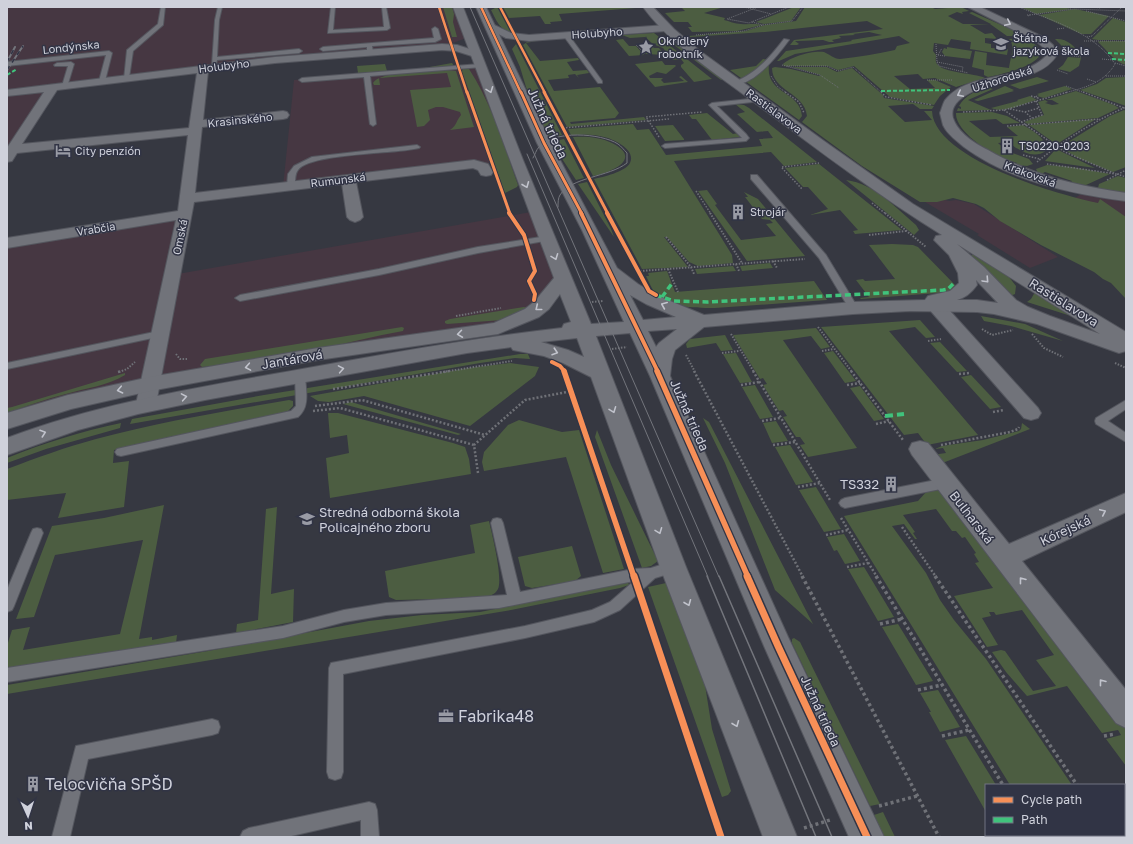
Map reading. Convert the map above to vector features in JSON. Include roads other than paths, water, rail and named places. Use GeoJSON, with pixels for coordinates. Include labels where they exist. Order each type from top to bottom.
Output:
{"type":"FeatureCollection","features":[{"type":"Feature","properties":{"kind":"street"},"geometry":{"type":"LineString","coordinates":[[458,7],[584,331],[599,373],[662,571],[780,837]]}},
{"type":"Feature","properties":{"kind":"street","name":"Rastislavova"},"geometry":{"type":"LineString","coordinates":[[648,7],[666,28],[736,83],[908,207],[1126,340]]}},
{"type":"Feature","properties":{"kind":"street","name":"Užhorodská"},"geometry":{"type":"LineString","coordinates":[[948,123],[946,115],[947,106],[955,96],[974,87],[1031,70],[1047,62],[1052,55],[1049,47],[1041,40],[973,7]]}},
{"type":"Feature","properties":{"kind":"street","name":"Južná trieda"},"geometry":{"type":"LineString","coordinates":[[485,10],[490,26],[544,143],[606,264],[660,376],[778,646],[867,837]]}},
{"type":"Feature","properties":{"kind":"street"},"geometry":{"type":"LineString","coordinates":[[490,26],[509,36],[529,38]]}},
{"type":"Feature","properties":{"kind":"street","name":"Holubyho"},"geometry":{"type":"LineString","coordinates":[[529,38],[666,28]]}},
{"type":"Feature","properties":{"kind":"street"},"geometry":{"type":"LineString","coordinates":[[442,47],[469,37]]}},
{"type":"Feature","properties":{"kind":"street"},"geometry":{"type":"LineString","coordinates":[[504,56],[511,44],[529,38]]}},
{"type":"Feature","properties":{"kind":"street","name":"Holubyho"},"geometry":{"type":"LineString","coordinates":[[7,93],[126,78],[211,65],[275,60],[370,49],[442,47]]}},
{"type":"Feature","properties":{"kind":"street"},"geometry":{"type":"LineString","coordinates":[[442,47],[457,48],[475,54]]}},
{"type":"Feature","properties":{"kind":"street","name":"Omská"},"geometry":{"type":"LineString","coordinates":[[148,394],[159,334],[185,214],[196,128],[211,65]]}},
{"type":"Feature","properties":{"kind":"street"},"geometry":{"type":"LineString","coordinates":[[10,154],[59,86]]}},
{"type":"Feature","properties":{"kind":"street","name":"Krasinského"},"geometry":{"type":"LineString","coordinates":[[10,154],[283,115]]}},
{"type":"Feature","properties":{"kind":"street","name":"Krakovská"},"geometry":{"type":"LineString","coordinates":[[948,123],[968,144],[1011,167],[1060,185],[1086,191],[1126,197]]}},
{"type":"Feature","properties":{"kind":"street","name":"Rumunská"},"geometry":{"type":"LineString","coordinates":[[187,198],[474,164],[483,167],[486,172]]}},
{"type":"Feature","properties":{"kind":"street"},"geometry":{"type":"LineString","coordinates":[[348,179],[355,217]]}},
{"type":"Feature","properties":{"kind":"street","name":"Rastislavova"},"geometry":{"type":"LineString","coordinates":[[908,207],[947,245],[978,271],[1009,304],[1021,311],[1041,327]]}},
{"type":"Feature","properties":{"kind":"street","name":"Vrabčia"},"geometry":{"type":"LineString","coordinates":[[7,243],[185,214]]}},
{"type":"Feature","properties":{"kind":"street","name":"Rastislavova"},"geometry":{"type":"LineString","coordinates":[[910,305],[956,295],[968,285],[968,277],[965,268],[947,245]]}},
{"type":"Feature","properties":{"kind":"street"},"geometry":{"type":"LineString","coordinates":[[606,264],[622,282],[700,321],[666,346],[662,359],[660,376]]}},
{"type":"Feature","properties":{"kind":"street","name":"Rastislavova"},"geometry":{"type":"LineString","coordinates":[[584,331],[853,308],[910,305],[977,306],[1009,304],[1020,298],[1023,292],[1023,287],[1015,274],[1001,264]]}},
{"type":"Feature","properties":{"kind":"street","name":"Jantárová"},"geometry":{"type":"LineString","coordinates":[[7,447],[30,437],[148,394],[318,354],[498,328],[532,313],[542,305],[563,278]]}},
{"type":"Feature","properties":{"kind":"street"},"geometry":{"type":"LineString","coordinates":[[935,305],[1025,417]]}},
{"type":"Feature","properties":{"kind":"street","name":"Rastislavova"},"geometry":{"type":"LineString","coordinates":[[977,306],[994,308],[1041,327],[1126,350]]}},
{"type":"Feature","properties":{"kind":"street"},"geometry":{"type":"LineString","coordinates":[[498,328],[557,325],[584,331]]}},
{"type":"Feature","properties":{"kind":"street","name":"Jantárová"},"geometry":{"type":"LineString","coordinates":[[7,421],[68,402],[300,376],[475,346],[584,331]]}},
{"type":"Feature","properties":{"kind":"street","name":"Jantárová"},"geometry":{"type":"LineString","coordinates":[[475,346],[510,345],[532,346],[548,349],[571,358],[599,373]]}},
{"type":"Feature","properties":{"kind":"street","name":"Bulharská"},"geometry":{"type":"LineString","coordinates":[[920,449],[1126,713]]}},
{"type":"Feature","properties":{"kind":"street","name":"Kórejská"},"geometry":{"type":"LineString","coordinates":[[1004,558],[1126,502]]}},
{"type":"Feature","properties":{"kind":"lane"},"geometry":{"type":"LineString","coordinates":[[126,78],[130,50],[160,25],[163,7]]}},
{"type":"Feature","properties":{"kind":"lane"},"geometry":{"type":"LineString","coordinates":[[220,7],[211,65],[299,51]]}},
{"type":"Feature","properties":{"kind":"lane"},"geometry":{"type":"LineString","coordinates":[[333,7],[330,32],[387,28],[384,7]]}},
{"type":"Feature","properties":{"kind":"lane"},"geometry":{"type":"LineString","coordinates":[[323,49],[370,49],[435,40],[438,39],[435,29]]}},
{"type":"Feature","properties":{"kind":"lane"},"geometry":{"type":"LineString","coordinates":[[566,35],[600,82]]}},
{"type":"Feature","properties":{"kind":"lane"},"geometry":{"type":"LineString","coordinates":[[736,83],[743,81],[768,63],[786,40]]}},
{"type":"Feature","properties":{"kind":"lane","name":"Londýnska"},"geometry":{"type":"LineString","coordinates":[[7,64],[109,53],[102,81]]}},
{"type":"Feature","properties":{"kind":"lane"},"geometry":{"type":"LineString","coordinates":[[17,69],[71,64],[59,86]]}},
{"type":"Feature","properties":{"kind":"lane"},"geometry":{"type":"LineString","coordinates":[[302,80],[480,66]]}},
{"type":"Feature","properties":{"kind":"lane"},"geometry":{"type":"LineString","coordinates":[[367,75],[373,124]]}},
{"type":"Feature","properties":{"kind":"lane"},"geometry":{"type":"LineString","coordinates":[[665,146],[739,141],[746,138],[712,105],[759,100]]}},
{"type":"Feature","properties":{"kind":"lane"},"geometry":{"type":"LineString","coordinates":[[291,186],[291,175],[295,168],[314,158],[417,147]]}},
{"type":"Feature","properties":{"kind":"lane"},"geometry":{"type":"LineString","coordinates":[[754,176],[823,257],[853,308]]}},
{"type":"Feature","properties":{"kind":"lane"},"geometry":{"type":"LineString","coordinates":[[240,298],[547,238]]}},
{"type":"Feature","properties":{"kind":"lane"},"geometry":{"type":"LineString","coordinates":[[7,366],[159,334]]}},
{"type":"Feature","properties":{"kind":"lane"},"geometry":{"type":"LineString","coordinates":[[121,452],[294,414],[301,406],[300,376]]}},
{"type":"Feature","properties":{"kind":"lane"},"geometry":{"type":"LineString","coordinates":[[1126,404],[1100,421],[1126,438]]}},
{"type":"Feature","properties":{"kind":"lane"},"geometry":{"type":"LineString","coordinates":[[839,507],[946,483]]}},
{"type":"Feature","properties":{"kind":"lane"},"geometry":{"type":"LineString","coordinates":[[497,523],[515,599]]}},
{"type":"Feature","properties":{"kind":"lane"},"geometry":{"type":"LineString","coordinates":[[7,606],[36,533]]}},
{"type":"Feature","properties":{"kind":"lane"},"geometry":{"type":"LineString","coordinates":[[7,675],[283,632],[344,616],[386,609],[499,602],[633,575],[662,571]]}},
{"type":"Feature","properties":{"kind":"lane"},"geometry":{"type":"LineString","coordinates":[[335,772],[336,668],[525,632],[594,616],[615,606],[662,571]]}},
{"type":"Feature","properties":{"kind":"lane"},"geometry":{"type":"LineString","coordinates":[[61,837],[82,752],[212,727]]}},
{"type":"Feature","properties":{"kind":"lane"},"geometry":{"type":"LineString","coordinates":[[249,837],[369,810],[370,837]]}},
{"type":"Feature","properties":{"kind":"tram line"},"geometry":{"type":"LineString","coordinates":[[470,7],[535,155]]}},
{"type":"Feature","properties":{"kind":"tram line"},"geometry":{"type":"LineString","coordinates":[[535,155],[538,148],[546,142],[555,138],[577,135],[600,137],[610,140],[619,145],[627,153],[627,163],[619,168],[573,184],[565,189],[559,196],[558,207]]}},
{"type":"Feature","properties":{"kind":"tram line"},"geometry":{"type":"LineString","coordinates":[[527,154],[708,577]]}},
{"type":"Feature","properties":{"kind":"tram line"},"geometry":{"type":"LineString","coordinates":[[535,155],[719,577]]}},
{"type":"Feature","properties":{"kind":"tram line"},"geometry":{"type":"LineString","coordinates":[[707,576],[816,837]]}},
{"type":"Feature","properties":{"kind":"tram line"},"geometry":{"type":"LineString","coordinates":[[719,576],[832,837]]}},
{"type":"Feature","properties":{"kind":"railway"},"geometry":{"type":"LineString","coordinates":[[7,70],[23,46]]}},
{"type":"Feature","properties":{"kind":"railway"},"geometry":{"type":"LineString","coordinates":[[7,62],[15,47]]}},
{"type":"Feature","properties":{"kind":"place","name":"Štátna jazyková škola"},"geometry":{"type":"Point","coordinates":[1001,44]}},
{"type":"Feature","properties":{"kind":"place","name":"Okrídlený robotník"},"geometry":{"type":"Point","coordinates":[646,47]}},
{"type":"Feature","properties":{"kind":"place","name":"TS0220-0203"},"geometry":{"type":"Point","coordinates":[1007,146]}},
{"type":"Feature","properties":{"kind":"place","name":"City penzión"},"geometry":{"type":"Point","coordinates":[63,151]}},
{"type":"Feature","properties":{"kind":"place","name":"Strojár"},"geometry":{"type":"Point","coordinates":[738,212]}},
{"type":"Feature","properties":{"kind":"place","name":"TS332"},"geometry":{"type":"Point","coordinates":[891,484]}},
{"type":"Feature","properties":{"kind":"place","name":"Stredná odborná škola Policajného zboru"},"geometry":{"type":"Point","coordinates":[307,519]}},
{"type":"Feature","properties":{"kind":"place","name":"Fabrika48"},"geometry":{"type":"Point","coordinates":[446,716]}},
{"type":"Feature","properties":{"kind":"place","name":"Telocvičňa SPŠD"},"geometry":{"type":"Point","coordinates":[33,784]}}]}
